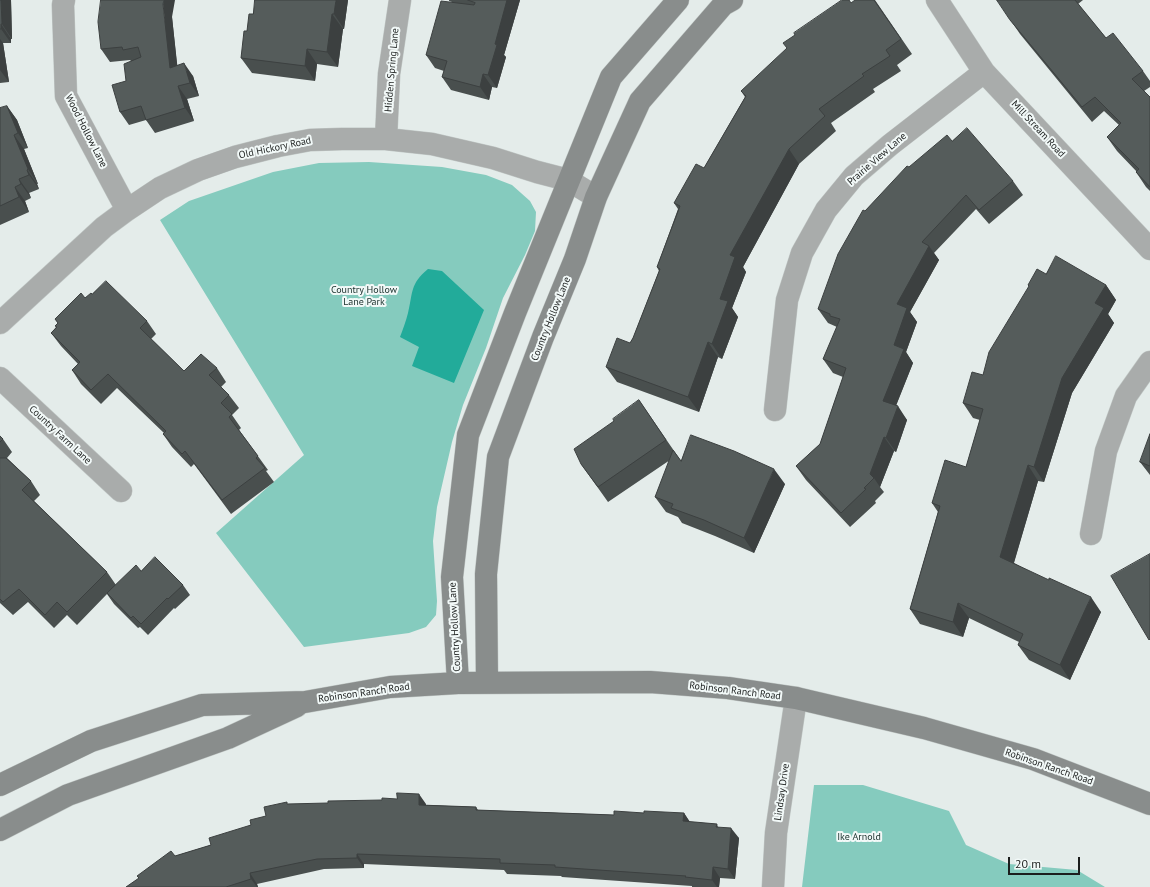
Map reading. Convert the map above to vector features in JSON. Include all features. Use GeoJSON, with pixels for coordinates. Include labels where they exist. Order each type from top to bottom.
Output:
{"type":"FeatureCollection","features":[{"type":"Feature","properties":{"kind":"street","name":"Wood Hollow Lane"},"geometry":{"type":"LineString","coordinates":[[64,0],[66,96],[127,210]]}},
{"type":"Feature","properties":{"kind":"street","name":"Hidden Spring Lane"},"geometry":{"type":"LineString","coordinates":[[386,139],[389,74],[400,0]]}},
{"type":"Feature","properties":{"kind":"street","name":"Country Hollow Lane"},"geometry":{"type":"LineString","coordinates":[[458,683],[452,577],[468,435],[568,180],[611,77],[678,0]]}},
{"type":"Feature","properties":{"kind":"street","name":"Country Hollow Lane"},"geometry":{"type":"LineString","coordinates":[[487,682],[486,574],[498,457],[543,337],[575,259],[596,197],[640,101],[723,5],[732,0]]}},
{"type":"Feature","properties":{"kind":"street","name":"Mill Stream Road"},"geometry":{"type":"LineString","coordinates":[[937,0],[984,72],[1150,249]]}},
{"type":"Feature","properties":{"kind":"street","name":"Prairie View Lane"},"geometry":{"type":"LineString","coordinates":[[775,410],[787,300],[802,253],[826,210],[854,176],[890,145],[984,72]]}},
{"type":"Feature","properties":{"kind":"street","name":"Old Hickory Road"},"geometry":{"type":"LineString","coordinates":[[0,323],[104,227],[160,188],[198,170],[235,157],[278,146],[310,140],[342,138],[386,139],[432,144],[493,158],[568,180],[596,197]]}},
{"type":"Feature","properties":{"kind":"street"},"geometry":{"type":"LineString","coordinates":[[1091,534],[1106,451],[1126,396],[1150,362]]}},
{"type":"Feature","properties":{"kind":"street","name":"Country Farm Lane"},"geometry":{"type":"LineString","coordinates":[[0,378],[121,491]]}},
{"type":"Feature","properties":{"kind":"street","name":"Robinson Ranch Road"},"geometry":{"type":"LineString","coordinates":[[0,785],[91,741],[202,705],[305,702],[390,687],[458,683],[650,682],[728,688],[796,698],[924,728],[1033,759],[1150,804]]}},
{"type":"Feature","properties":{"kind":"street","name":"Lindsay Drive"},"geometry":{"type":"LineString","coordinates":[[773,887],[776,832],[796,698]]}},
{"type":"Feature","properties":{"kind":"street","name":"Robinson Ranch Road"},"geometry":{"type":"LineString","coordinates":[[0,830],[68,795],[228,738],[305,702]]}},
{"type":"Feature","properties":{"kind":"green space","name":"Country Hollow Lane Park"},"geometry":{"type":"Polygon","coordinates":[[[369,162],[442,167],[486,175],[512,185],[530,201],[536,212],[535,231],[525,255],[503,298],[486,348],[463,405],[452,442],[437,507],[433,541],[437,601],[436,615],[426,627],[409,633],[304,647],[216,533],[304,455],[160,220],[189,201],[273,172],[319,163],[369,162]]]}},
{"type":"Feature","properties":{"kind":"green space","name":"Ike Arnold"},"geometry":{"type":"Polygon","coordinates":[[[814,785],[863,785],[949,811],[966,845],[1009,864],[1077,870],[1105,887],[802,887],[814,785]]]}},
{"type":"Feature","properties":{"kind":"shaded area"},"geometry":{"type":"Polygon","coordinates":[[[428,269],[442,271],[484,310],[454,383],[412,366],[419,347],[400,337],[415,284],[422,274],[428,269]]]}},
{"type":"Feature","properties":{"kind":"building"},"geometry":{"type":"Polygon","coordinates":[[[0,0],[2,24],[1,29],[0,29],[0,0]]]}},
{"type":"Feature","properties":{"kind":"building"},"geometry":{"type":"Polygon","coordinates":[[[101,0],[164,0],[163,4],[170,68],[184,63],[190,83],[178,86],[185,108],[146,120],[141,106],[120,112],[112,85],[126,81],[124,64],[141,57],[138,47],[123,50],[122,47],[101,49],[98,22],[101,0]]]}},
{"type":"Feature","properties":{"kind":"building"},"geometry":{"type":"Polygon","coordinates":[[[255,0],[336,0],[334,14],[332,14],[327,52],[307,49],[305,66],[241,58],[244,31],[247,31],[249,14],[253,14],[255,0]]]}},
{"type":"Feature","properties":{"kind":"building"},"geometry":{"type":"Polygon","coordinates":[[[468,0],[507,0],[495,44],[497,45],[488,75],[483,74],[480,87],[442,77],[447,61],[426,55],[441,1],[474,5],[475,3],[468,0]]]}},
{"type":"Feature","properties":{"kind":"building"},"geometry":{"type":"Polygon","coordinates":[[[842,0],[849,0],[851,3],[855,0],[874,0],[901,39],[886,50],[890,56],[862,74],[864,76],[819,109],[825,116],[789,149],[730,255],[735,257],[720,299],[728,301],[712,344],[708,342],[688,397],[606,367],[617,338],[630,343],[633,338],[660,269],[657,267],[680,206],[674,203],[696,164],[704,168],[746,96],[741,91],[787,48],[783,43],[795,35],[794,33],[842,0]]]}},
{"type":"Feature","properties":{"kind":"building"},"geometry":{"type":"Polygon","coordinates":[[[997,0],[1075,0],[1106,38],[1113,33],[1143,71],[1132,79],[1150,97],[1150,187],[1136,172],[1139,169],[1107,137],[1121,123],[1095,97],[1082,107],[1010,20],[997,0]]]}},
{"type":"Feature","properties":{"kind":"building"},"geometry":{"type":"Polygon","coordinates":[[[7,106],[18,133],[14,135],[29,175],[19,179],[21,184],[15,187],[19,197],[0,206],[0,108],[7,106]]]}},
{"type":"Feature","properties":{"kind":"building"},"geometry":{"type":"Polygon","coordinates":[[[967,128],[1013,181],[979,210],[966,195],[922,242],[929,246],[897,304],[907,308],[894,345],[904,349],[883,401],[898,406],[870,474],[874,478],[864,488],[866,489],[841,513],[796,466],[820,444],[846,368],[823,359],[840,319],[830,316],[830,314],[818,309],[838,254],[863,210],[865,211],[907,166],[909,167],[947,135],[952,141],[967,128]]]}},
{"type":"Feature","properties":{"kind":"building"},"geometry":{"type":"Polygon","coordinates":[[[1056,256],[1106,285],[1095,303],[1104,308],[1062,378],[1034,467],[1028,465],[1000,557],[1049,580],[1049,578],[1091,597],[1060,665],[1018,645],[1023,634],[958,603],[953,622],[910,609],[940,506],[932,503],[945,460],[966,467],[983,409],[963,403],[972,372],[983,375],[989,352],[1029,286],[1028,285],[1037,269],[1046,274],[1056,256]]]}},
{"type":"Feature","properties":{"kind":"building"},"geometry":{"type":"Polygon","coordinates":[[[106,281],[147,321],[140,328],[184,371],[201,354],[217,368],[209,375],[229,395],[221,403],[232,414],[229,417],[258,456],[256,458],[265,468],[222,500],[185,451],[182,454],[163,434],[166,431],[108,374],[91,390],[72,370],[80,362],[51,333],[57,327],[55,326],[58,323],[55,319],[81,293],[85,298],[91,293],[92,294],[106,281]]]}},
{"type":"Feature","properties":{"kind":"building"},"geometry":{"type":"Polygon","coordinates":[[[639,400],[666,440],[598,487],[581,464],[574,449],[614,421],[613,419],[639,400]]]}},
{"type":"Feature","properties":{"kind":"building"},"geometry":{"type":"Polygon","coordinates":[[[1150,434],[1150,466],[1140,462],[1150,434]]]}},
{"type":"Feature","properties":{"kind":"building"},"geometry":{"type":"Polygon","coordinates":[[[691,435],[734,451],[774,469],[744,538],[704,520],[671,508],[673,504],[655,497],[673,450],[681,461],[691,435]]]}},
{"type":"Feature","properties":{"kind":"building"},"geometry":{"type":"Polygon","coordinates":[[[0,458],[6,458],[31,481],[22,490],[107,572],[67,612],[57,602],[45,615],[19,589],[3,602],[0,599],[0,458]]]}},
{"type":"Feature","properties":{"kind":"building"},"geometry":{"type":"Polygon","coordinates":[[[1150,554],[1150,639],[1149,640],[1111,576],[1150,554]]]}},
{"type":"Feature","properties":{"kind":"building"},"geometry":{"type":"Polygon","coordinates":[[[155,557],[183,585],[168,599],[167,598],[141,624],[133,616],[131,618],[107,593],[136,565],[141,571],[155,557]]]}},
{"type":"Feature","properties":{"kind":"building"},"geometry":{"type":"Polygon","coordinates":[[[397,793],[419,794],[419,805],[476,807],[476,810],[614,815],[614,811],[684,813],[683,821],[717,824],[716,827],[731,828],[728,869],[713,867],[712,880],[685,877],[686,876],[555,867],[555,865],[500,863],[500,859],[357,854],[357,858],[317,859],[250,873],[251,879],[226,887],[126,887],[139,878],[137,876],[171,851],[175,856],[211,845],[209,838],[251,825],[250,820],[266,816],[264,807],[287,802],[287,804],[328,803],[328,801],[382,800],[382,798],[397,799],[397,793]]]}}]}
